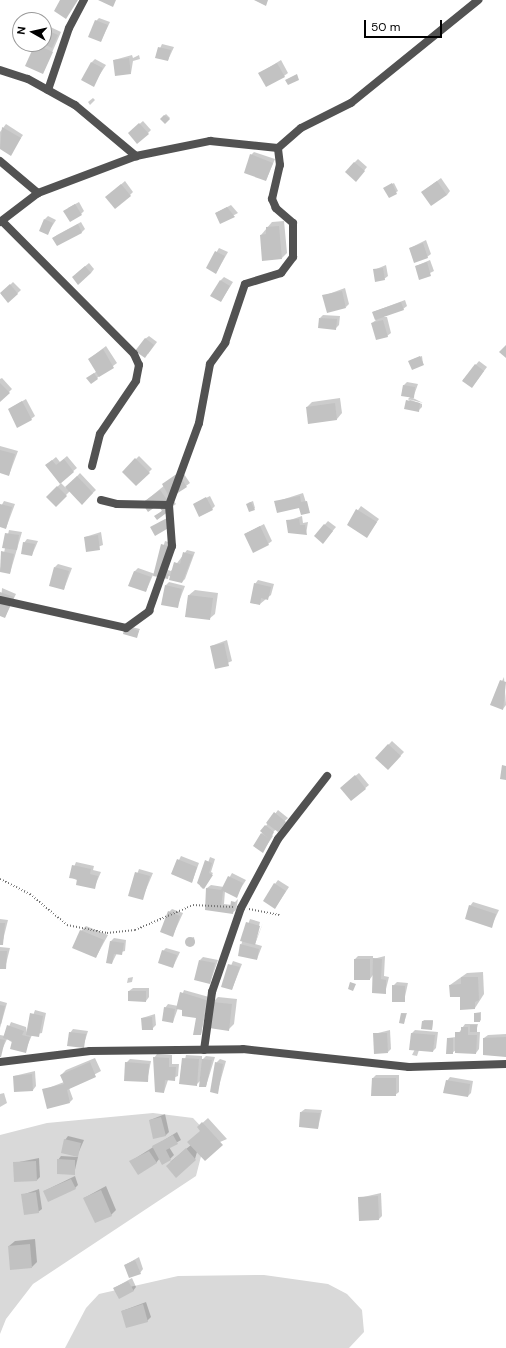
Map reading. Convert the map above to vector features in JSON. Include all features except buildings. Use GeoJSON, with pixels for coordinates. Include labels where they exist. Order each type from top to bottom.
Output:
{"type":"FeatureCollection","features":[{"type":"Feature","properties":{"kind":"street"},"geometry":{"type":"LineString","coordinates":[[48,90],[69,28],[84,0]]}},
{"type":"Feature","properties":{"kind":"street"},"geometry":{"type":"LineString","coordinates":[[92,466],[100,434],[136,381],[140,365],[134,354],[1,221],[38,193],[136,156],[210,140],[278,148],[301,128],[351,103],[478,0]]}},
{"type":"Feature","properties":{"kind":"street"},"geometry":{"type":"LineString","coordinates":[[0,70],[48,90],[75,105],[136,156]]}},
{"type":"Feature","properties":{"kind":"street"},"geometry":{"type":"LineString","coordinates":[[0,600],[126,628],[149,611],[172,546],[169,505],[199,423],[210,364],[225,343],[245,284],[281,273],[293,258],[293,223],[276,208],[272,199],[280,164],[278,148]]}},
{"type":"Feature","properties":{"kind":"street"},"geometry":{"type":"LineString","coordinates":[[0,161],[38,193]]}},
{"type":"Feature","properties":{"kind":"street"},"geometry":{"type":"LineString","coordinates":[[101,500],[117,504],[169,505]]}},
{"type":"Feature","properties":{"kind":"street"},"geometry":{"type":"LineString","coordinates":[[204,1050],[212,992],[241,908],[278,838],[327,776]]}},
{"type":"Feature","properties":{"kind":"street"},"geometry":{"type":"LineString","coordinates":[[0,1062],[90,1051],[204,1050],[279,1051],[409,1067],[506,1064]]}},
{"type":"Feature","properties":{"kind":"path"},"geometry":{"type":"LineString","coordinates":[[0,879],[30,894],[67,925],[108,933],[135,930],[193,905],[241,908],[280,915]]}},
{"type":"Feature","properties":{"kind":"shaded area"},"geometry":{"type":"Polygon","coordinates":[[[153,1113],[193,1118],[207,1133],[196,1176],[33,1284],[6,1319],[0,1334],[0,1135],[47,1123],[153,1113]]]}},
{"type":"Feature","properties":{"kind":"shaded area"},"geometry":{"type":"Polygon","coordinates":[[[264,1275],[328,1284],[347,1294],[362,1310],[364,1332],[349,1348],[65,1348],[86,1308],[99,1294],[178,1276],[264,1275]]]}}]}
